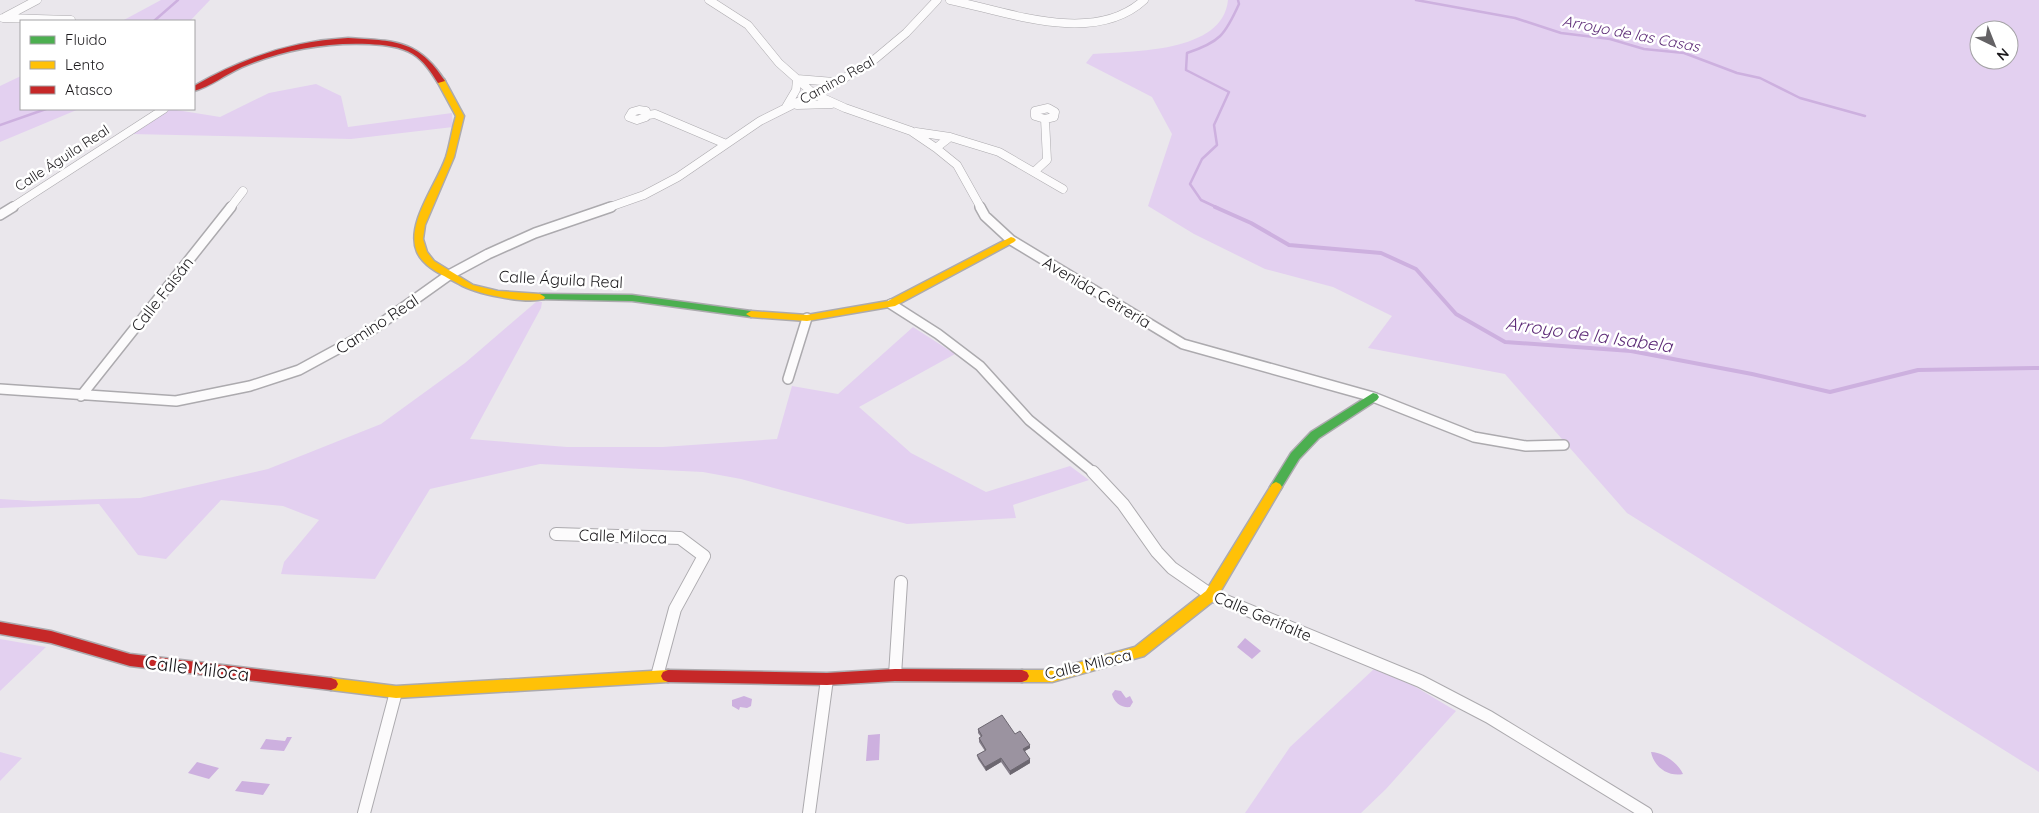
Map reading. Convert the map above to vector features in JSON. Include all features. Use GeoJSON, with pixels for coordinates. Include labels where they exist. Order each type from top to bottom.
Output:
{"type":"FeatureCollection","features":[{"type":"Feature","properties":{"kind":"street"},"geometry":{"type":"LineString","coordinates":[[2,19],[37,0]]}},
{"type":"Feature","properties":{"kind":"street","name":"Avenida Cetrería"},"geometry":{"type":"LineString","coordinates":[[709,0],[748,24],[779,63],[814,94],[833,104],[911,132],[936,148],[957,165],[985,216],[1012,240],[1183,344],[1373,397],[1474,436],[1526,446],[1564,445]]}},
{"type":"Feature","properties":{"kind":"street","name":"Camino Real"},"geometry":{"type":"LineString","coordinates":[[0,389],[81,396],[176,400],[258,383],[299,370],[339,350],[369,332],[449,275],[535,232],[644,195],[678,177],[760,121],[838,82],[889,49],[937,0]]}},
{"type":"Feature","properties":{"kind":"street"},"geometry":{"type":"LineString","coordinates":[[950,0],[1053,24],[1074,26],[1098,23],[1120,16],[1135,9],[1144,0]]}},
{"type":"Feature","properties":{"kind":"street"},"geometry":{"type":"LineString","coordinates":[[2,19],[71,20]]}},
{"type":"Feature","properties":{"kind":"street","name":"Calle Águila Real"},"geometry":{"type":"LineString","coordinates":[[195,88],[215,76],[260,55],[313,43],[370,41],[413,51],[425,60],[460,116],[450,158],[420,225],[418,239],[422,252],[431,263],[470,287],[498,294],[538,297],[632,298],[746,314],[807,318],[891,304],[1012,240]]}},
{"type":"Feature","properties":{"kind":"street"},"geometry":{"type":"LineString","coordinates":[[797,79],[814,82],[838,82],[833,92],[833,104],[805,104],[786,108],[796,90],[797,79]]}},
{"type":"Feature","properties":{"kind":"street","name":"Calle Águila Real"},"geometry":{"type":"LineString","coordinates":[[0,215],[162,110]]}},
{"type":"Feature","properties":{"kind":"street"},"geometry":{"type":"LineString","coordinates":[[648,115],[655,114],[726,144]]}},
{"type":"Feature","properties":{"kind":"street"},"geometry":{"type":"LineString","coordinates":[[1035,171],[1047,160],[1045,119]]}},
{"type":"Feature","properties":{"kind":"street"},"geometry":{"type":"LineString","coordinates":[[911,132],[950,137],[998,152],[1035,171],[1064,189]]}},
{"type":"Feature","properties":{"kind":"street"},"geometry":{"type":"LineString","coordinates":[[936,148],[941,142],[950,137]]}},
{"type":"Feature","properties":{"kind":"street","name":"Calle Faisán"},"geometry":{"type":"LineString","coordinates":[[81,396],[243,191]]}},
{"type":"Feature","properties":{"kind":"street","name":"Calle Gerifalte"},"geometry":{"type":"LineString","coordinates":[[891,304],[938,334],[980,366],[1029,420],[1093,472],[1123,504],[1157,552],[1172,568],[1211,595],[1420,681],[1489,717],[1646,813]]}},
{"type":"Feature","properties":{"kind":"street"},"geometry":{"type":"LineString","coordinates":[[788,379],[807,318]]}},
{"type":"Feature","properties":{"kind":"street","name":"Calle Miloca"},"geometry":{"type":"LineString","coordinates":[[0,628],[52,637],[130,660],[396,692],[658,676],[827,679],[895,676],[1052,676],[1139,652],[1211,595],[1295,456],[1316,435],[1373,397]]}},
{"type":"Feature","properties":{"kind":"street","name":"Calle Miloca"},"geometry":{"type":"LineString","coordinates":[[556,534],[680,538],[704,556],[675,609],[658,676]]}},
{"type":"Feature","properties":{"kind":"street"},"geometry":{"type":"LineString","coordinates":[[895,676],[901,582]]}},
{"type":"Feature","properties":{"kind":"street"},"geometry":{"type":"LineString","coordinates":[[809,813],[827,679]]}},
{"type":"Feature","properties":{"kind":"street"},"geometry":{"type":"LineString","coordinates":[[364,813],[396,692]]}},
{"type":"Feature","properties":{"kind":"shaded area"},"geometry":{"type":"Polygon","coordinates":[[[161,0],[210,0],[191,20],[124,20],[161,0]]]}},
{"type":"Feature","properties":{"kind":"shaded area"},"geometry":{"type":"Polygon","coordinates":[[[1228,0],[2039,0],[2039,772],[1627,513],[1505,374],[1368,348],[1392,316],[1333,287],[1265,269],[1194,234],[1148,206],[1172,134],[1152,97],[1086,63],[1093,54],[1152,50],[1174,46],[1194,40],[1210,30],[1222,17],[1228,0]]]}},
{"type":"Feature","properties":{"kind":"shaded area"},"geometry":{"type":"Polygon","coordinates":[[[20,76],[20,110],[77,110],[0,142],[0,86],[20,76]]]}},
{"type":"Feature","properties":{"kind":"shaded area"},"geometry":{"type":"Polygon","coordinates":[[[316,84],[341,96],[348,127],[452,113],[453,127],[351,139],[131,134],[168,110],[220,117],[269,93],[316,84]]]}},
{"type":"Feature","properties":{"kind":"shaded area"},"geometry":{"type":"Polygon","coordinates":[[[536,302],[542,302],[541,308],[470,439],[567,447],[663,447],[777,439],[792,386],[838,394],[913,327],[955,354],[859,407],[911,453],[986,492],[1070,466],[1089,480],[1013,505],[1016,518],[907,524],[741,479],[703,472],[540,464],[430,489],[375,579],[281,574],[284,562],[319,520],[283,506],[221,500],[166,559],[138,555],[99,504],[0,508],[0,499],[33,501],[140,498],[268,469],[381,424],[465,363],[536,302]]]}},
{"type":"Feature","properties":{"kind":"shaded area"},"geometry":{"type":"Polygon","coordinates":[[[1245,638],[1261,651],[1252,659],[1237,647],[1245,638]]]}},
{"type":"Feature","properties":{"kind":"shaded area"},"geometry":{"type":"Polygon","coordinates":[[[0,639],[46,647],[0,691],[0,639]]]}},
{"type":"Feature","properties":{"kind":"shaded area"},"geometry":{"type":"Polygon","coordinates":[[[1374,669],[1414,686],[1456,711],[1386,789],[1361,813],[1245,813],[1290,747],[1374,669]]]}},
{"type":"Feature","properties":{"kind":"shaded area"},"geometry":{"type":"Polygon","coordinates":[[[1115,690],[1121,691],[1126,698],[1130,696],[1133,702],[1130,707],[1121,706],[1116,702],[1112,694],[1115,690]]]}},
{"type":"Feature","properties":{"kind":"shaded area"},"geometry":{"type":"Polygon","coordinates":[[[744,696],[752,699],[751,706],[747,708],[740,707],[739,710],[732,706],[732,700],[744,696]]]}},
{"type":"Feature","properties":{"kind":"shaded area"},"geometry":{"type":"Polygon","coordinates":[[[880,734],[879,760],[866,761],[868,735],[880,734]]]}},
{"type":"Feature","properties":{"kind":"shaded area"},"geometry":{"type":"Polygon","coordinates":[[[287,737],[292,737],[284,751],[260,749],[266,739],[285,741],[287,737]]]}},
{"type":"Feature","properties":{"kind":"shaded area"},"geometry":{"type":"Polygon","coordinates":[[[0,752],[22,758],[0,781],[0,752]]]}},
{"type":"Feature","properties":{"kind":"shaded area"},"geometry":{"type":"Polygon","coordinates":[[[1651,752],[1656,752],[1670,759],[1683,774],[1677,775],[1662,770],[1655,762],[1651,752]]]}},
{"type":"Feature","properties":{"kind":"shaded area"},"geometry":{"type":"Polygon","coordinates":[[[197,762],[219,768],[209,779],[188,773],[197,762]]]}},
{"type":"Feature","properties":{"kind":"shaded area"},"geometry":{"type":"Polygon","coordinates":[[[242,781],[270,784],[263,795],[235,791],[242,781]]]}},
{"type":"Feature","properties":{"kind":"building"},"geometry":{"type":"Polygon","coordinates":[[[1002,715],[1015,734],[1020,731],[1030,745],[1023,749],[1030,759],[1010,771],[1001,758],[985,767],[977,755],[986,750],[979,738],[982,736],[978,729],[1002,715]]]}},
{"type":"Feature","properties":{"kind":"waterway"},"geometry":{"type":"LineString","coordinates":[[155,20],[178,0]]}},
{"type":"Feature","properties":{"kind":"waterway","name":"Arroyo de la Isabela"},"geometry":{"type":"LineString","coordinates":[[1218,208],[1201,200],[1190,184],[1202,159],[1217,145],[1214,125],[1229,92],[1186,70],[1187,53],[1207,45],[1220,36],[1230,23],[1239,4],[1238,0]]}},
{"type":"Feature","properties":{"kind":"waterway","name":"Arroyo de las Casas"},"geometry":{"type":"LineString","coordinates":[[1416,0],[1515,18],[1561,33],[1610,39],[1644,49],[1684,53],[1737,73],[1760,78],[1800,98],[1865,116]]}},
{"type":"Feature","properties":{"kind":"waterway"},"geometry":{"type":"LineString","coordinates":[[0,125],[43,110]]}},
{"type":"Feature","properties":{"kind":"waterway","name":"Arroyo de la Isabela"},"geometry":{"type":"LineString","coordinates":[[1215,207],[1251,223],[1289,245],[1381,253],[1416,269],[1456,314],[1505,342],[1631,351],[1752,374],[1830,392],[1918,370],[2039,368]]}},
{"type":"Feature","properties":{"kind":"traffic: fast"},"geometry":{"type":"LineString","coordinates":[[540,297],[632,298],[751,314]]}},
{"type":"Feature","properties":{"kind":"traffic: fast"},"geometry":{"type":"LineString","coordinates":[[1276,487],[1295,456],[1315,435],[1373,397]]}},
{"type":"Feature","properties":{"kind":"traffic: slow"},"geometry":{"type":"LineString","coordinates":[[441,81],[460,116],[450,157],[420,225],[418,239],[422,253],[431,263],[470,287],[498,294],[540,297]]}},
{"type":"Feature","properties":{"kind":"traffic: slow"},"geometry":{"type":"LineString","coordinates":[[751,314],[807,318],[891,304],[1011,240]]}},
{"type":"Feature","properties":{"kind":"traffic: slow"},"geometry":{"type":"LineString","coordinates":[[1022,676],[1052,676],[1139,652],[1211,595],[1276,487]]}},
{"type":"Feature","properties":{"kind":"traffic: slow"},"geometry":{"type":"LineString","coordinates":[[331,684],[396,692],[668,676]]}},
{"type":"Feature","properties":{"kind":"traffic: jam"},"geometry":{"type":"LineString","coordinates":[[195,88],[236,67],[279,50],[302,45],[348,41],[388,43],[408,49],[425,60],[441,81]]}},
{"type":"Feature","properties":{"kind":"traffic: jam"},"geometry":{"type":"LineString","coordinates":[[0,628],[51,637],[130,660],[331,684]]}},
{"type":"Feature","properties":{"kind":"traffic: jam"},"geometry":{"type":"LineString","coordinates":[[668,676],[827,679],[895,675],[1022,676]]}}]}
